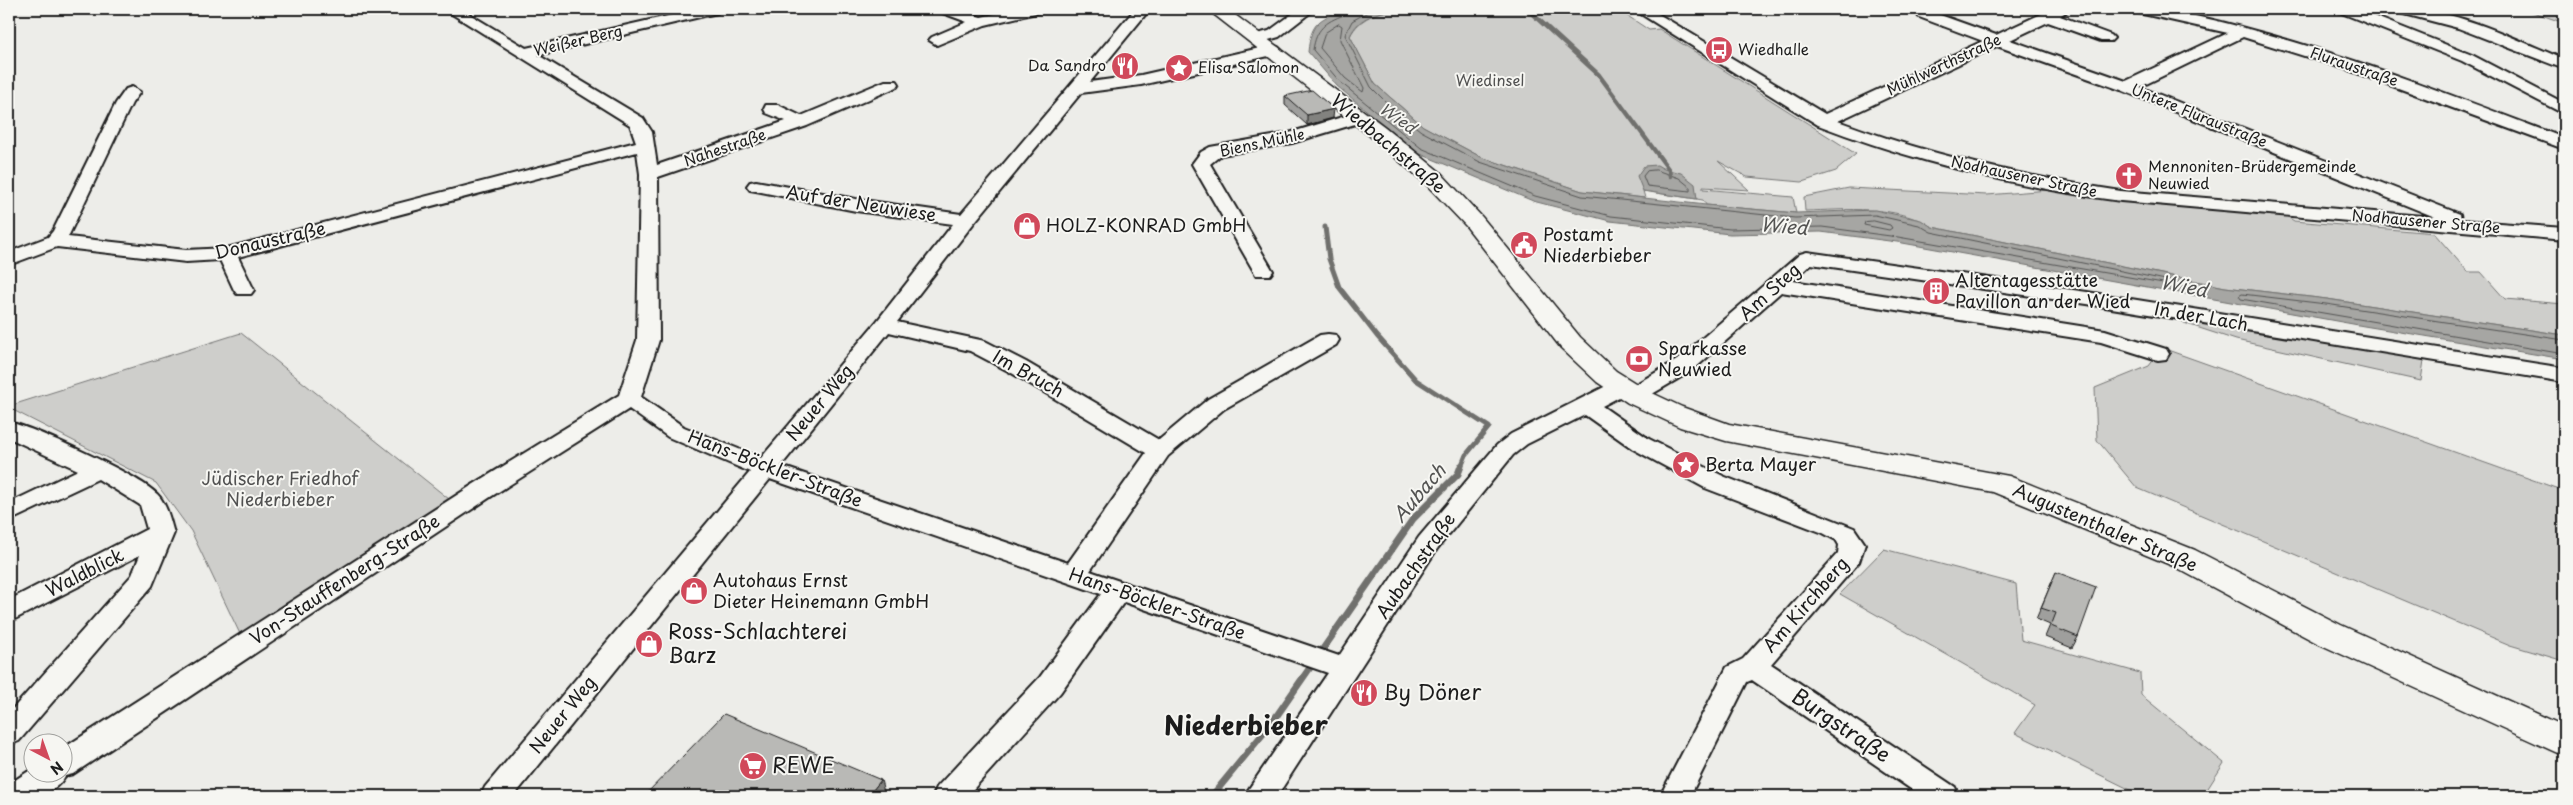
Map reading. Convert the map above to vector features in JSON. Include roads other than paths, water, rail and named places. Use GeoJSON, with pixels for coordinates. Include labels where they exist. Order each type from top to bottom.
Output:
{"type":"FeatureCollection","features":[{"type":"Feature","properties":{"kind":"main road","name":"Wiedbachstraße"},"geometry":{"type":"LineString","coordinates":[[1216,9],[1265,44],[1359,117],[1432,177],[1462,209],[1548,317],[1592,364],[1628,391]]}},
{"type":"Feature","properties":{"kind":"main road","name":"Augustenthaler Straße"},"geometry":{"type":"LineString","coordinates":[[1628,391],[1690,422],[1726,432],[1999,483],[2184,558],[2329,634],[2564,742]]}},
{"type":"Feature","properties":{"kind":"street"},"geometry":{"type":"LineString","coordinates":[[451,9],[637,122],[643,132],[649,174],[648,340],[629,399]]}},
{"type":"Feature","properties":{"kind":"street","name":"Weißer Berg"},"geometry":{"type":"LineString","coordinates":[[526,53],[716,9]]}},
{"type":"Feature","properties":{"kind":"street"},"geometry":{"type":"LineString","coordinates":[[945,9],[980,22]]}},
{"type":"Feature","properties":{"kind":"street","name":"Neuer Weg"},"geometry":{"type":"LineString","coordinates":[[496,796],[884,325],[966,220],[1143,9]]}},
{"type":"Feature","properties":{"kind":"street"},"geometry":{"type":"LineString","coordinates":[[1077,89],[1141,80],[1265,44],[1274,34],[1308,9]]}},
{"type":"Feature","properties":{"kind":"street","name":"Nodhausener Straße"},"geometry":{"type":"LineString","coordinates":[[1640,9],[1824,121],[1891,145],[1986,171],[2078,190],[2147,199],[2564,234]]}},
{"type":"Feature","properties":{"kind":"street","name":"Mühlwerthstraße"},"geometry":{"type":"LineString","coordinates":[[1824,121],[2063,9]]}},
{"type":"Feature","properties":{"kind":"street","name":"Fluraustraße"},"geometry":{"type":"LineString","coordinates":[[2139,9],[2303,49],[2370,71],[2564,144]]}},
{"type":"Feature","properties":{"kind":"street"},"geometry":{"type":"LineString","coordinates":[[2344,9],[2467,58],[2564,109]]}},
{"type":"Feature","properties":{"kind":"street"},"geometry":{"type":"LineString","coordinates":[[2402,9],[2464,24],[2564,64]]}},
{"type":"Feature","properties":{"kind":"street"},"geometry":{"type":"LineString","coordinates":[[936,40],[980,22],[1029,10]]}},
{"type":"Feature","properties":{"kind":"street","name":"Untere Fluraustraße"},"geometry":{"type":"LineString","coordinates":[[1924,14],[2127,87],[2472,226]]}},
{"type":"Feature","properties":{"kind":"street"},"geometry":{"type":"LineString","coordinates":[[2046,16],[2106,38]]}},
{"type":"Feature","properties":{"kind":"street"},"geometry":{"type":"LineString","coordinates":[[2127,87],[2240,33]]}},
{"type":"Feature","properties":{"kind":"street"},"geometry":{"type":"LineString","coordinates":[[2467,58],[2516,45]]}},
{"type":"Feature","properties":{"kind":"street","name":"Nahestraße"},"geometry":{"type":"LineString","coordinates":[[649,174],[801,122],[891,84]]}},
{"type":"Feature","properties":{"kind":"street"},"geometry":{"type":"LineString","coordinates":[[9,259],[55,241],[62,232],[124,103],[132,92]]}},
{"type":"Feature","properties":{"kind":"street","name":"Nahestraße"},"geometry":{"type":"LineString","coordinates":[[772,109],[801,122]]}},
{"type":"Feature","properties":{"kind":"street","name":"Biens Mühle"},"geometry":{"type":"LineString","coordinates":[[1263,271],[1201,164],[1207,156],[1216,151],[1292,138],[1359,117]]}},
{"type":"Feature","properties":{"kind":"street","name":"Donaustraße"},"geometry":{"type":"LineString","coordinates":[[55,241],[186,256],[227,254],[644,145]]}},
{"type":"Feature","properties":{"kind":"street","name":"Auf der Neuwiese"},"geometry":{"type":"LineString","coordinates":[[756,186],[856,205],[966,220]]}},
{"type":"Feature","properties":{"kind":"street"},"geometry":{"type":"LineString","coordinates":[[227,254],[244,290]]}},
{"type":"Feature","properties":{"kind":"street","name":"Am Steg"},"geometry":{"type":"LineString","coordinates":[[1628,391],[1699,354],[1808,258]]}},
{"type":"Feature","properties":{"kind":"street","name":"In der Lach"},"geometry":{"type":"LineString","coordinates":[[1808,258],[2079,296],[2564,375]]}},
{"type":"Feature","properties":{"kind":"street"},"geometry":{"type":"LineString","coordinates":[[1778,286],[2105,336],[2158,354]]}},
{"type":"Feature","properties":{"kind":"street","name":"Im Bruch"},"geometry":{"type":"LineString","coordinates":[[884,325],[977,346],[1018,367],[1160,451]]}},
{"type":"Feature","properties":{"kind":"street"},"geometry":{"type":"LineString","coordinates":[[1073,575],[1160,451],[1216,404],[1328,340]]}},
{"type":"Feature","properties":{"kind":"street","name":"Aubachstraße"},"geometry":{"type":"LineString","coordinates":[[1259,796],[1274,778],[1323,661],[1428,543],[1505,450],[1519,438],[1587,406],[1628,391]]}},
{"type":"Feature","properties":{"kind":"street","name":"Hans-Böckler-Straße"},"geometry":{"type":"LineString","coordinates":[[629,399],[676,432],[765,469],[1323,661]]}},
{"type":"Feature","properties":{"kind":"street","name":"Von-Stauffenberg-Straße"},"geometry":{"type":"LineString","coordinates":[[72,758],[483,490],[629,399]]}},
{"type":"Feature","properties":{"kind":"street","name":"Am Kirchberg"},"geometry":{"type":"LineString","coordinates":[[1587,406],[1641,444],[1714,482],[1832,527],[1845,534],[1852,544],[1850,556],[1745,670]]}},
{"type":"Feature","properties":{"kind":"street"},"geometry":{"type":"LineString","coordinates":[[9,429],[98,470],[149,499],[161,533],[142,579],[9,733]]}},
{"type":"Feature","properties":{"kind":"street"},"geometry":{"type":"LineString","coordinates":[[9,513],[98,470]]}},
{"type":"Feature","properties":{"kind":"street","name":"Waldblick"},"geometry":{"type":"LineString","coordinates":[[9,612],[161,533]]}},
{"type":"Feature","properties":{"kind":"street"},"geometry":{"type":"LineString","coordinates":[[948,796],[1050,685],[1118,592]]}},
{"type":"Feature","properties":{"kind":"street"},"geometry":{"type":"LineString","coordinates":[[1675,796],[1745,670]]}},
{"type":"Feature","properties":{"kind":"street","name":"Burgstraße"},"geometry":{"type":"LineString","coordinates":[[1745,670],[1944,796]]}},
{"type":"Feature","properties":{"kind":"street"},"geometry":{"type":"LineString","coordinates":[[15,796],[37,782]]}},
{"type":"Feature","properties":{"kind":"water"},"geometry":{"type":"Polygon","coordinates":[[[1348,9],[1396,9],[1369,16],[1358,24],[1350,36],[1375,84],[1423,126],[1481,157],[1582,191],[1796,213],[1875,210],[1921,220],[1932,227],[2225,287],[2327,299],[2564,335],[2564,359],[2364,326],[1897,242],[1821,232],[1730,234],[1610,221],[1533,201],[1418,153],[1337,86],[1308,52],[1309,42],[1319,22],[1330,15],[1348,9]]]}},
{"type":"Feature","properties":{"kind":"water"},"geometry":{"type":"Polygon","coordinates":[[[1657,165],[1664,169],[1681,173],[1695,184],[1697,199],[1643,191],[1637,176],[1644,166],[1657,165]]]}},
{"type":"Feature","properties":{"kind":"waterway","name":"Wied"},"geometry":{"type":"LineString","coordinates":[[1527,9],[1599,75],[1669,170],[1670,176]]}},
{"type":"Feature","properties":{"kind":"waterway","name":"Aubach"},"geometry":{"type":"LineString","coordinates":[[1325,227],[1329,259],[1339,287],[1377,336],[1416,380],[1489,427],[1466,455],[1461,467]]}},
{"type":"Feature","properties":{"kind":"waterway","name":"Aubach"},"geometry":{"type":"LineString","coordinates":[[1212,796],[1271,724],[1413,519],[1458,474],[1461,466]]}},
{"type":"Feature","properties":{"kind":"place","name":"Wiedhalle"},"geometry":{"type":"Point","coordinates":[1719,50]}},
{"type":"Feature","properties":{"kind":"place","name":"Da Sandro"},"geometry":{"type":"Point","coordinates":[1125,66]}},
{"type":"Feature","properties":{"kind":"place","name":"Elisa Salomon"},"geometry":{"type":"Point","coordinates":[1179,68]}},
{"type":"Feature","properties":{"kind":"place","name":"Mennoniten-Brüdergemeinde Neuwied"},"geometry":{"type":"Point","coordinates":[2129,176]}},
{"type":"Feature","properties":{"kind":"place","name":"HOLZ-KONRAD GmbH"},"geometry":{"type":"Point","coordinates":[1027,226]}},
{"type":"Feature","properties":{"kind":"place","name":"Postamt Niederbieber"},"geometry":{"type":"Point","coordinates":[1524,245]}},
{"type":"Feature","properties":{"kind":"place","name":"Altentagesstätte Pavillon an der Wied"},"geometry":{"type":"Point","coordinates":[1936,291]}},
{"type":"Feature","properties":{"kind":"place","name":"Sparkasse Neuwied"},"geometry":{"type":"Point","coordinates":[1639,359]}},
{"type":"Feature","properties":{"kind":"place","name":"Berta Mayer"},"geometry":{"type":"Point","coordinates":[1686,465]}},
{"type":"Feature","properties":{"kind":"place","name":"Autohaus Ernst Dieter Heinemann GmbH"},"geometry":{"type":"Point","coordinates":[694,591]}},
{"type":"Feature","properties":{"kind":"place","name":"Ross-Schlachterei Barz"},"geometry":{"type":"Point","coordinates":[649,644]}},
{"type":"Feature","properties":{"kind":"place","name":"By Döner"},"geometry":{"type":"Point","coordinates":[1364,693]}},
{"type":"Feature","properties":{"kind":"place","name":"REWE"},"geometry":{"type":"Point","coordinates":[753,766]}},
{"type":"Feature","properties":{"kind":"district","name":"Niederbieber"},"geometry":{"type":"Point","coordinates":[1246,726]}},
{"type":"Feature","properties":{"kind":"park label","name":"Wiedinsel"},"geometry":{"type":"Point","coordinates":[1490,81]}},
{"type":"Feature","properties":{"kind":"park label","name":"Jüdischer Friedhof Niederbieber"},"geometry":{"type":"Point","coordinates":[280,489]}}]}
